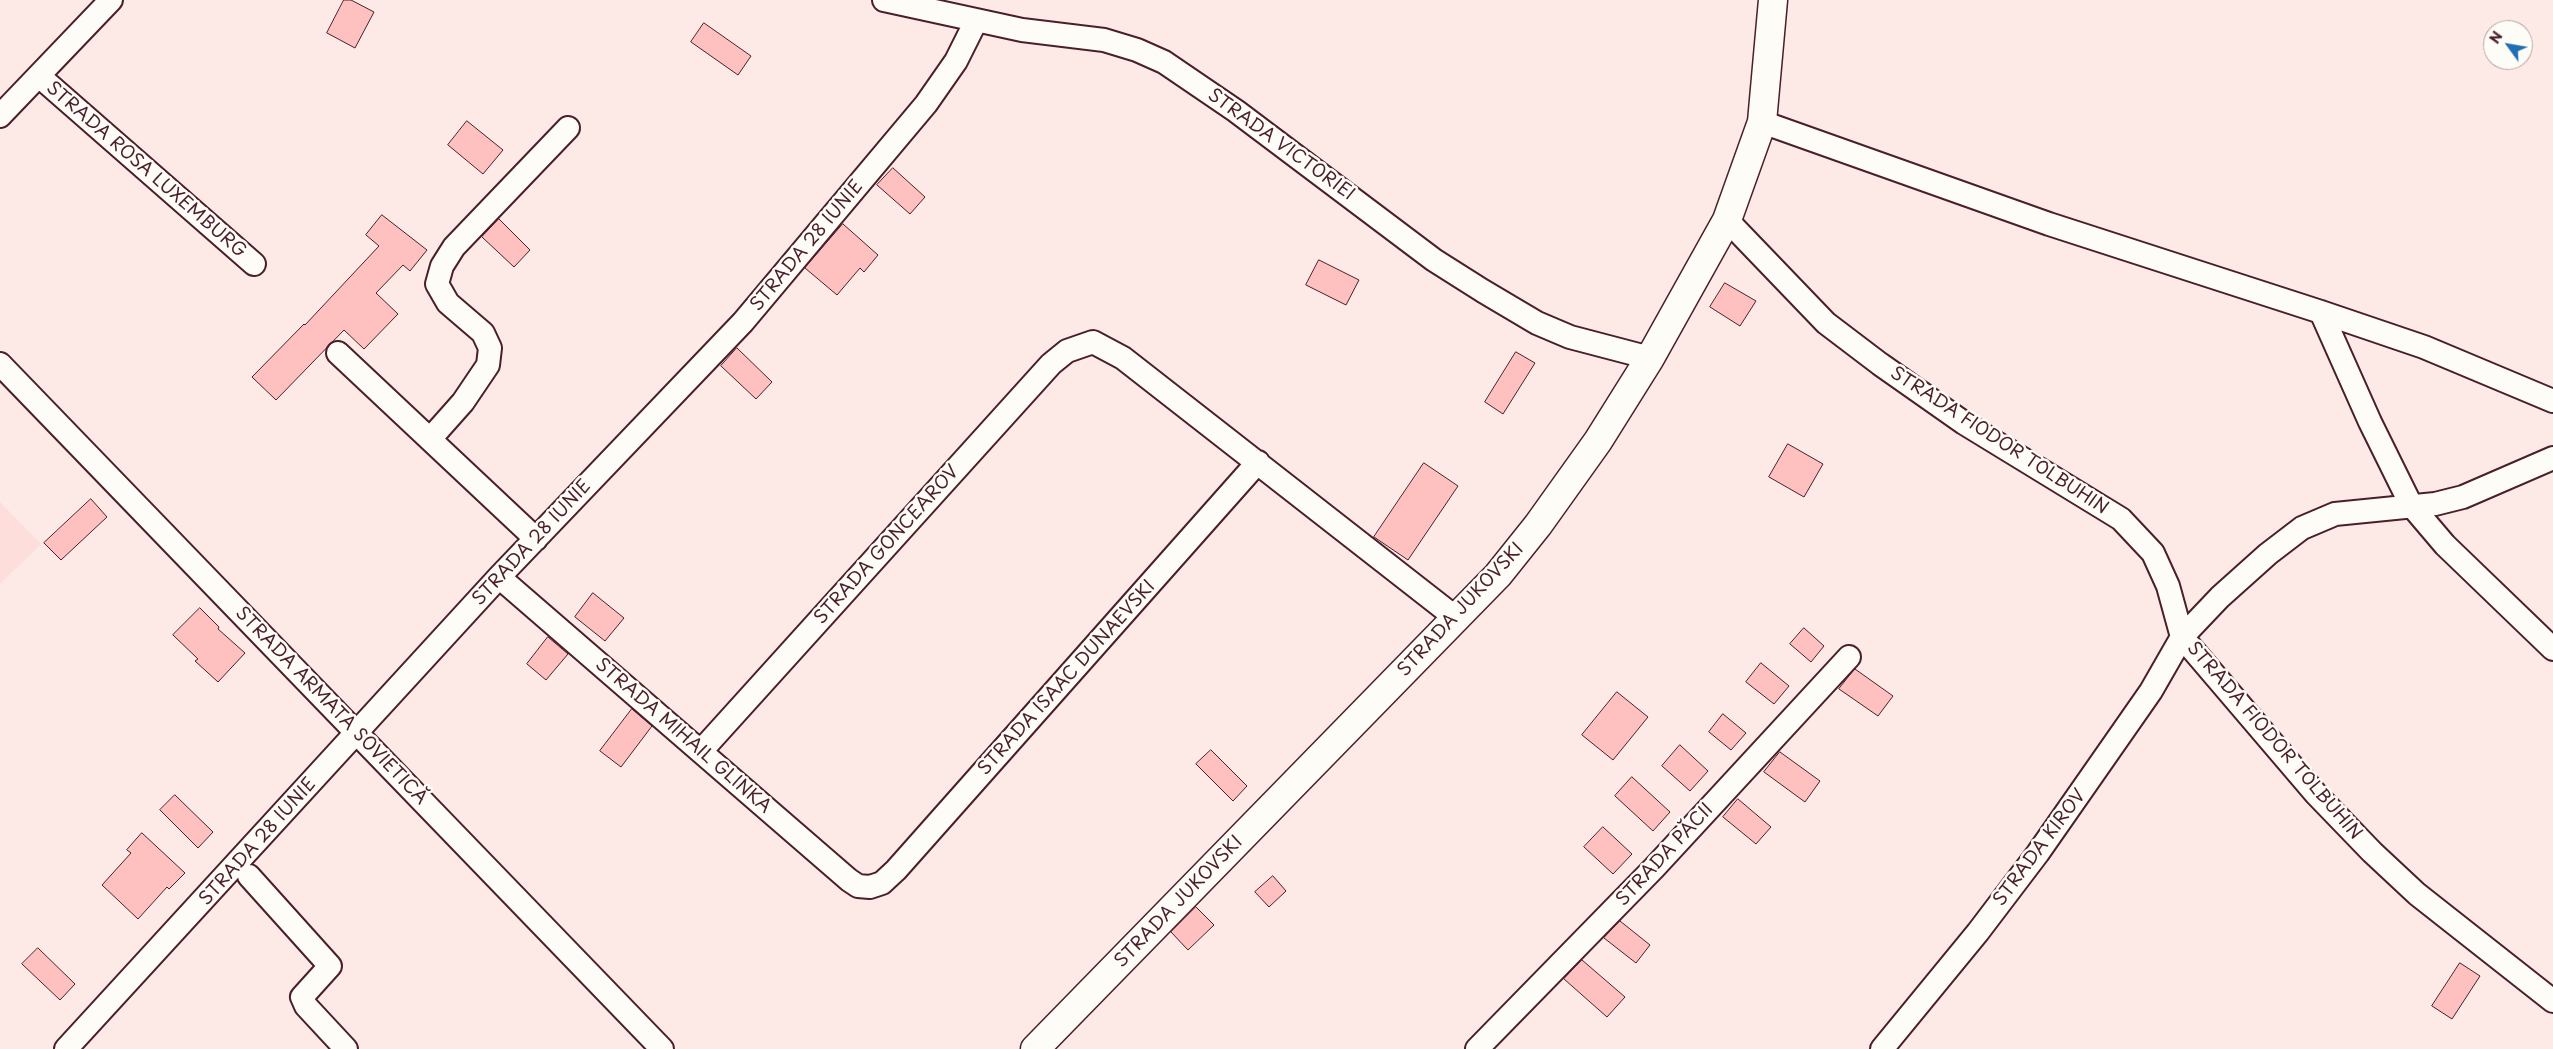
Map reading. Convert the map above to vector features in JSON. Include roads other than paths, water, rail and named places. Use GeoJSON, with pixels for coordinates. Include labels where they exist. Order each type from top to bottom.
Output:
{"type":"FeatureCollection","features":[{"type":"Feature","properties":{"kind":"main road","name":"STRADA JUKOVSKI"},"geometry":{"type":"LineString","coordinates":[[1036,1049],[1498,575],[1538,525],[1598,441],[1650,358],[1727,220],[1762,122],[1773,0]]}},
{"type":"Feature","properties":{"kind":"street"},"geometry":{"type":"LineString","coordinates":[[0,116],[80,30],[111,0]]}},
{"type":"Feature","properties":{"kind":"street","name":"STRADA VICTORIEI"},"geometry":{"type":"LineString","coordinates":[[884,0],[976,21],[1104,40],[1137,50],[1164,62],[1275,140],[1434,260],[1483,291],[1537,323],[1570,337],[1650,358]]}},
{"type":"Feature","properties":{"kind":"street","name":"STRADA 28 IUNIE"},"geometry":{"type":"LineString","coordinates":[[66,1049],[499,577],[743,322],[926,104],[956,60],[976,21]]}},
{"type":"Feature","properties":{"kind":"street","name":"STRADA ROSA LUXEMBURG"},"geometry":{"type":"LineString","coordinates":[[39,76],[254,264]]}},
{"type":"Feature","properties":{"kind":"street"},"geometry":{"type":"LineString","coordinates":[[1762,122],[2049,224],[2424,347],[2553,401]]}},
{"type":"Feature","properties":{"kind":"street"},"geometry":{"type":"LineString","coordinates":[[431,438],[463,402],[488,365],[490,348],[483,333],[448,303],[437,284],[442,266],[454,247],[568,128]]}},
{"type":"Feature","properties":{"kind":"street","name":"STRADA FIODOR TOLBUHIN"},"geometry":{"type":"LineString","coordinates":[[1727,220],[1826,322],[1873,358],[1964,423],[2121,519],[2154,553],[2168,586],[2182,636],[2316,794],[2372,852],[2417,894],[2553,1001]]}},
{"type":"Feature","properties":{"kind":"street"},"geometry":{"type":"LineString","coordinates":[[2321,312],[2370,422],[2411,506],[2445,545],[2553,649]]}},
{"type":"Feature","properties":{"kind":"street","name":"STRADA GONCEAROV"},"geometry":{"type":"LineString","coordinates":[[702,750],[1050,364],[1067,351],[1093,342],[1123,358],[1258,462]]}},
{"type":"Feature","properties":{"kind":"street"},"geometry":{"type":"LineString","coordinates":[[338,353],[536,538]]}},
{"type":"Feature","properties":{"kind":"street","name":"STRADA ARMATA SOVIETICĂ"},"geometry":{"type":"LineString","coordinates":[[0,364],[662,1049]]}},
{"type":"Feature","properties":{"kind":"street","name":"STRADA KIROV"},"geometry":{"type":"LineString","coordinates":[[1882,1049],[1978,932],[2038,853],[2135,715],[2182,636],[2268,554],[2302,528],[2335,514],[2435,504],[2463,497],[2553,458]]}},
{"type":"Feature","properties":{"kind":"street"},"geometry":{"type":"LineString","coordinates":[[1258,462],[1456,618]]}},
{"type":"Feature","properties":{"kind":"street","name":"STRADA ISAAC DUNAEVSKI"},"geometry":{"type":"LineString","coordinates":[[870,887],[882,883],[896,870],[1258,462]]}},
{"type":"Feature","properties":{"kind":"street","name":"STRADA MIHAIL GLINKA"},"geometry":{"type":"LineString","coordinates":[[499,577],[702,750],[849,880],[858,886],[870,887]]}},
{"type":"Feature","properties":{"kind":"street","name":"STRADA PĂCII"},"geometry":{"type":"LineString","coordinates":[[1478,1049],[1654,868],[1849,657]]}},
{"type":"Feature","properties":{"kind":"street"},"geometry":{"type":"LineString","coordinates":[[249,876],[330,966],[302,997],[306,1006],[346,1049]]}}]}
